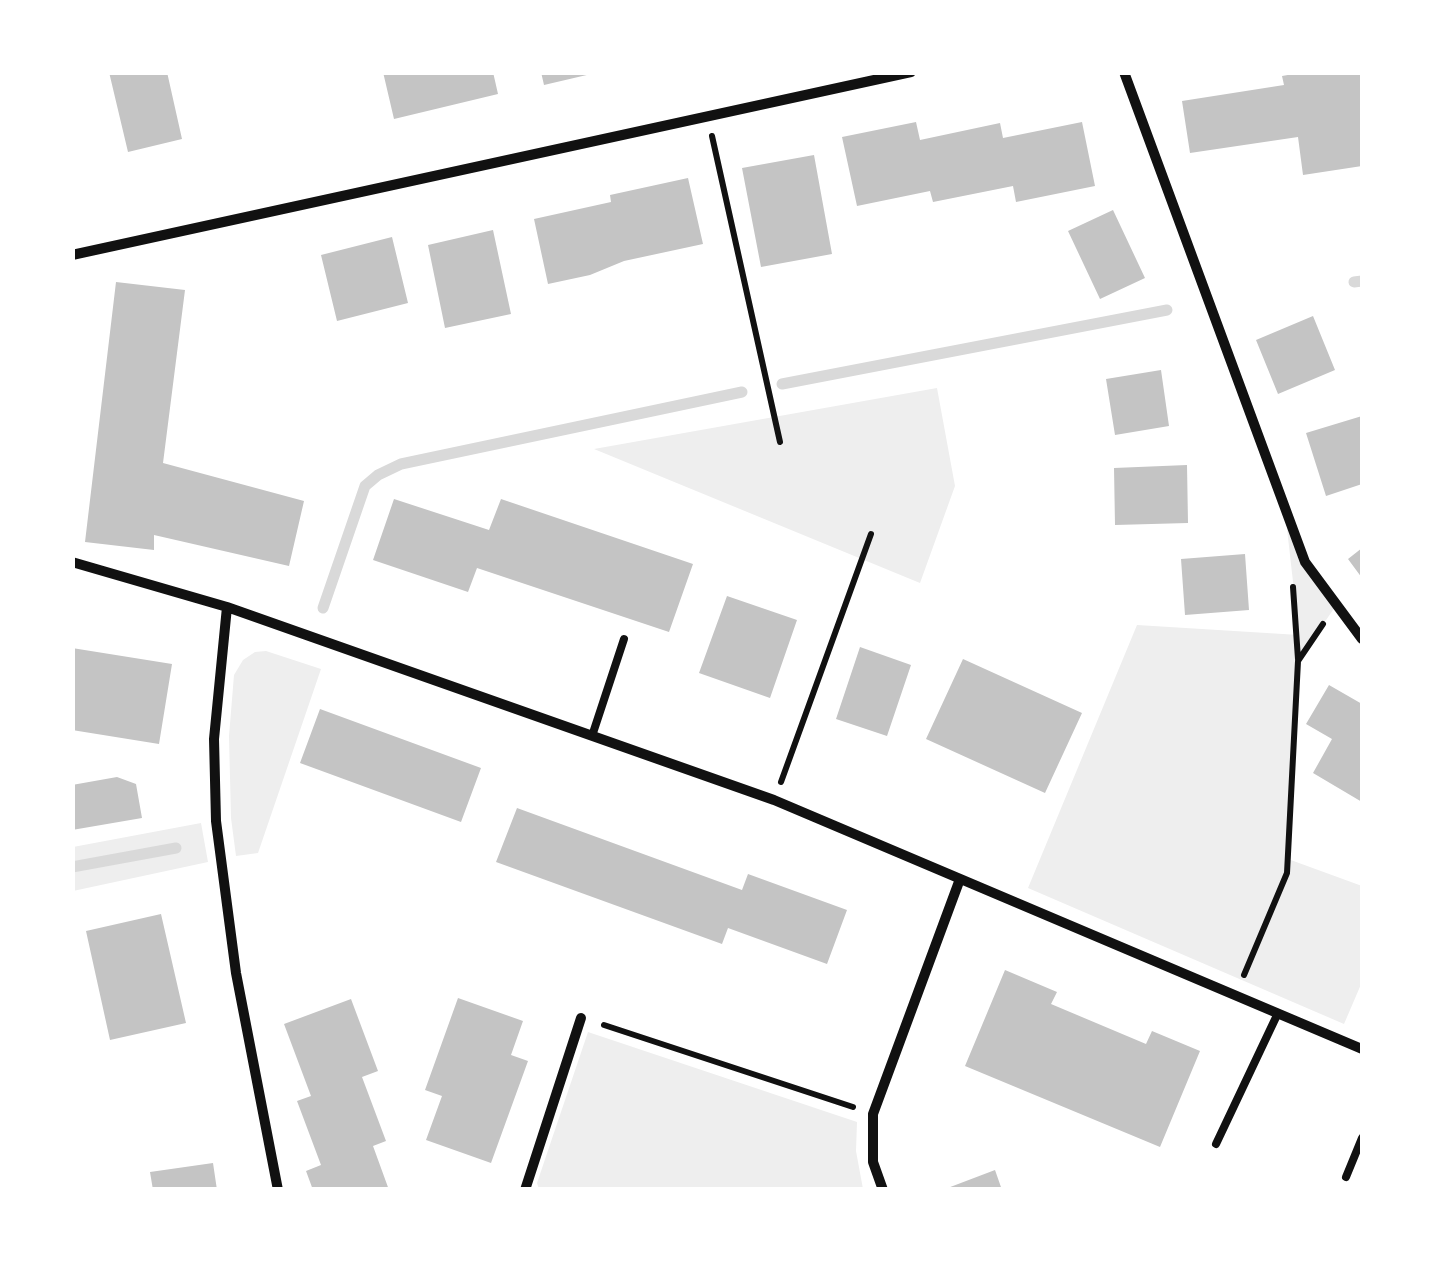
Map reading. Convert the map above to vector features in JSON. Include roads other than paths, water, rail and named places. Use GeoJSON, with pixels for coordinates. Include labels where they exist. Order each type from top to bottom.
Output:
{"type":"FeatureCollection","features":[{"type":"Feature","properties":{"kind":"street"},"geometry":{"type":"LineString","coordinates":[[72,254],[910,72]]}},
{"type":"Feature","properties":{"kind":"street"},"geometry":{"type":"LineString","coordinates":[[1124,72],[1305,562],[1362,639]]}},
{"type":"Feature","properties":{"kind":"street"},"geometry":{"type":"LineString","coordinates":[[72,562],[227,607],[774,800],[1362,1049]]}},
{"type":"Feature","properties":{"kind":"street"},"geometry":{"type":"LineString","coordinates":[[227,607],[214,739],[216,820],[236,972],[278,1190]]}},
{"type":"Feature","properties":{"kind":"street"},"geometry":{"type":"LineString","coordinates":[[883,1190],[873,1162],[873,1114],[960,879]]}},
{"type":"Feature","properties":{"kind":"street"},"geometry":{"type":"LineString","coordinates":[[525,1190],[581,1018]]}},
{"type":"Feature","properties":{"kind":"lane"},"geometry":{"type":"LineString","coordinates":[[592,736],[624,638]]}},
{"type":"Feature","properties":{"kind":"lane"},"geometry":{"type":"LineString","coordinates":[[1216,1144],[1278,1013]]}},
{"type":"Feature","properties":{"kind":"lane"},"geometry":{"type":"LineString","coordinates":[[1346,1177],[1362,1138]]}},
{"type":"Feature","properties":{"kind":"waterway"},"geometry":{"type":"LineString","coordinates":[[1354,282],[1362,281]]}},
{"type":"Feature","properties":{"kind":"waterway"},"geometry":{"type":"LineString","coordinates":[[782,384],[1167,310]]}},
{"type":"Feature","properties":{"kind":"waterway"},"geometry":{"type":"LineString","coordinates":[[323,608],[365,486],[378,475],[401,464],[742,392]]}},
{"type":"Feature","properties":{"kind":"waterway"},"geometry":{"type":"LineString","coordinates":[[72,867],[176,848]]}}]}
